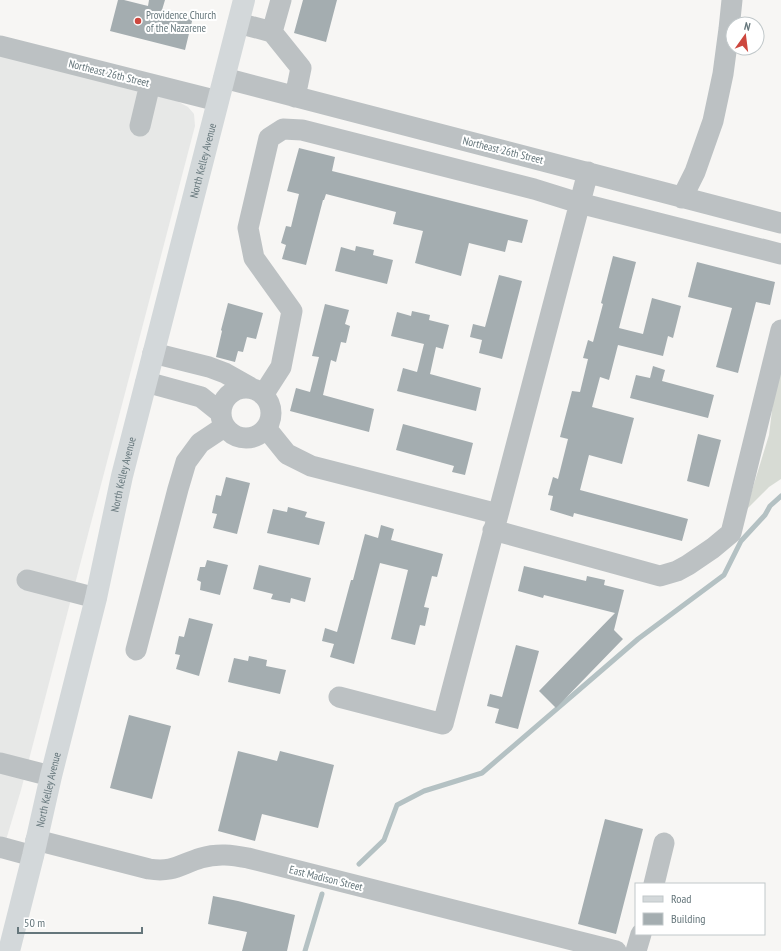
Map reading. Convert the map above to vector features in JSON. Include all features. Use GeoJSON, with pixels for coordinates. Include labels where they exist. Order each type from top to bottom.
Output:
{"type":"FeatureCollection","features":[{"type":"Feature","properties":{"kind":"main road","name":"North Kelley Avenue"},"geometry":{"type":"LineString","coordinates":[[9,951],[96,598],[122,476],[244,0]]}},
{"type":"Feature","properties":{"kind":"street"},"geometry":{"type":"LineString","coordinates":[[272,32],[281,0]]}},
{"type":"Feature","properties":{"kind":"street"},"geometry":{"type":"LineString","coordinates":[[682,198],[694,172],[713,121],[723,74],[732,0]]}},
{"type":"Feature","properties":{"kind":"street"},"geometry":{"type":"LineString","coordinates":[[238,23],[272,32],[301,68],[295,97]]}},
{"type":"Feature","properties":{"kind":"street","name":"Northeast 26th Street"},"geometry":{"type":"LineString","coordinates":[[0,46],[218,101]]}},
{"type":"Feature","properties":{"kind":"street","name":"Northeast 26th Street"},"geometry":{"type":"LineString","coordinates":[[224,78],[588,172],[682,198],[781,222]]}},
{"type":"Feature","properties":{"kind":"street"},"geometry":{"type":"LineString","coordinates":[[140,126],[150,84]]}},
{"type":"Feature","properties":{"kind":"street"},"geometry":{"type":"LineString","coordinates":[[258,392],[281,367],[292,311],[254,258],[248,228],[269,138],[283,129],[302,130],[338,139],[534,189],[579,203],[781,254]]}},
{"type":"Feature","properties":{"kind":"street"},"geometry":{"type":"LineString","coordinates":[[339,697],[442,724],[588,172]]}},
{"type":"Feature","properties":{"kind":"street"},"geometry":{"type":"LineString","coordinates":[[266,428],[287,454],[311,466],[495,522],[660,576],[677,571],[714,548],[731,533],[781,330]]}},
{"type":"Feature","properties":{"kind":"street"},"geometry":{"type":"LineString","coordinates":[[146,382],[201,397],[222,420],[230,433],[237,437],[245,439],[253,438],[266,428],[270,421],[270,406],[266,399],[258,392],[225,373],[209,366],[153,353]]}},
{"type":"Feature","properties":{"kind":"street"},"geometry":{"type":"LineString","coordinates":[[136,650],[186,462],[200,443],[222,420],[222,405],[231,393],[246,388],[258,392]]}},
{"type":"Feature","properties":{"kind":"street"},"geometry":{"type":"LineString","coordinates":[[27,580],[96,598]]}},
{"type":"Feature","properties":{"kind":"street"},"geometry":{"type":"LineString","coordinates":[[0,763],[51,776]]}},
{"type":"Feature","properties":{"kind":"street"},"geometry":{"type":"LineString","coordinates":[[654,883],[664,843]]}},
{"type":"Feature","properties":{"kind":"street","name":"East Madison Street"},"geometry":{"type":"LineString","coordinates":[[0,847],[35,848],[160,870],[181,866],[200,858],[220,854],[231,855],[248,858],[616,951]]}},
{"type":"Feature","properties":{"kind":"street"},"geometry":{"type":"LineString","coordinates":[[636,951],[641,935]]}},
{"type":"Feature","properties":{"kind":"shaded area"},"geometry":{"type":"Polygon","coordinates":[[[0,55],[177,101],[188,107],[194,114],[195,126],[21,790],[0,860],[0,55]]]}},
{"type":"Feature","properties":{"kind":"shaded area"},"geometry":{"type":"Polygon","coordinates":[[[781,349],[781,479],[769,487],[746,510],[769,435],[778,361],[781,349]]]}},
{"type":"Feature","properties":{"kind":"building"},"geometry":{"type":"Polygon","coordinates":[[[118,0],[148,6],[149,0],[165,0],[162,10],[193,17],[185,50],[110,31],[118,0]]]}},
{"type":"Feature","properties":{"kind":"building"},"geometry":{"type":"Polygon","coordinates":[[[303,0],[337,0],[326,42],[294,33],[303,0]]]}},
{"type":"Feature","properties":{"kind":"building"},"geometry":{"type":"Polygon","coordinates":[[[299,148],[335,157],[332,171],[528,220],[522,243],[508,240],[505,252],[469,243],[461,276],[415,263],[423,231],[393,224],[396,212],[326,194],[323,200],[306,265],[282,259],[286,245],[281,243],[286,226],[291,227],[299,194],[287,191],[299,148]]]}},
{"type":"Feature","properties":{"kind":"building"},"geometry":{"type":"Polygon","coordinates":[[[356,246],[374,250],[373,255],[393,260],[387,284],[335,271],[341,247],[355,251],[356,246]]]}},
{"type":"Feature","properties":{"kind":"building"},"geometry":{"type":"Polygon","coordinates":[[[613,256],[636,262],[619,328],[643,334],[652,298],[681,306],[673,338],[668,336],[663,356],[618,345],[609,380],[600,377],[592,407],[634,418],[622,464],[589,455],[580,490],[688,519],[682,541],[574,513],[573,517],[550,510],[553,496],[548,495],[553,477],[558,479],[568,439],[560,437],[572,391],[580,392],[588,359],[583,358],[588,340],[593,342],[613,256]]]}},
{"type":"Feature","properties":{"kind":"building"},"geometry":{"type":"Polygon","coordinates":[[[697,262],[775,282],[770,305],[756,302],[738,373],[716,367],[732,308],[688,297],[697,262]]]}},
{"type":"Feature","properties":{"kind":"building"},"geometry":{"type":"Polygon","coordinates":[[[499,275],[522,281],[502,359],[479,353],[482,340],[470,337],[473,324],[485,327],[499,275]]]}},
{"type":"Feature","properties":{"kind":"building"},"geometry":{"type":"Polygon","coordinates":[[[228,303],[263,313],[256,339],[247,337],[243,352],[238,351],[235,362],[216,357],[228,303]]]}},
{"type":"Feature","properties":{"kind":"building"},"geometry":{"type":"Polygon","coordinates":[[[325,304],[349,310],[345,324],[350,326],[346,343],[341,342],[336,362],[331,360],[323,395],[374,409],[369,432],[290,411],[296,388],[310,392],[319,357],[312,356],[325,304]]]}},
{"type":"Feature","properties":{"kind":"building"},"geometry":{"type":"Polygon","coordinates":[[[412,311],[430,315],[429,320],[449,325],[443,349],[436,347],[430,374],[481,388],[476,411],[397,391],[403,368],[417,372],[424,344],[391,336],[397,312],[411,316],[412,311]]]}},
{"type":"Feature","properties":{"kind":"building"},"geometry":{"type":"Polygon","coordinates":[[[653,366],[665,370],[662,381],[714,395],[708,418],[630,398],[636,375],[650,378],[653,366]]]}},
{"type":"Feature","properties":{"kind":"building"},"geometry":{"type":"Polygon","coordinates":[[[403,424],[473,443],[465,475],[452,472],[454,466],[396,450],[403,424]]]}},
{"type":"Feature","properties":{"kind":"building"},"geometry":{"type":"Polygon","coordinates":[[[698,434],[721,440],[709,487],[687,481],[698,434]]]}},
{"type":"Feature","properties":{"kind":"building"},"geometry":{"type":"Polygon","coordinates":[[[226,477],[250,483],[237,534],[213,528],[217,514],[212,513],[216,495],[221,496],[226,477]]]}},
{"type":"Feature","properties":{"kind":"building"},"geometry":{"type":"Polygon","coordinates":[[[288,507],[307,512],[305,517],[325,522],[319,545],[267,533],[273,509],[287,512],[288,507]]]}},
{"type":"Feature","properties":{"kind":"building"},"geometry":{"type":"Polygon","coordinates":[[[381,525],[394,529],[391,540],[443,554],[437,577],[432,576],[424,607],[429,608],[425,626],[420,625],[415,645],[391,639],[408,570],[380,563],[354,664],[330,657],[334,644],[322,641],[325,628],[337,632],[365,534],[378,538],[381,525]]]}},
{"type":"Feature","properties":{"kind":"building"},"geometry":{"type":"Polygon","coordinates":[[[207,560],[228,565],[220,595],[200,590],[201,582],[197,580],[200,567],[205,567],[207,560]]]}},
{"type":"Feature","properties":{"kind":"building"},"geometry":{"type":"Polygon","coordinates":[[[259,565],[311,578],[305,602],[291,598],[290,603],[271,599],[273,594],[253,589],[259,565]]]}},
{"type":"Feature","properties":{"kind":"building"},"geometry":{"type":"Polygon","coordinates":[[[524,566],[586,581],[587,576],[605,580],[604,585],[624,590],[614,630],[623,639],[556,708],[539,691],[615,613],[544,595],[543,598],[518,591],[524,566]]]}},
{"type":"Feature","properties":{"kind":"building"},"geometry":{"type":"Polygon","coordinates":[[[189,618],[213,624],[199,676],[176,669],[180,655],[175,654],[179,636],[184,637],[189,618]]]}},
{"type":"Feature","properties":{"kind":"building"},"geometry":{"type":"Polygon","coordinates":[[[516,645],[539,651],[518,729],[495,723],[499,709],[487,706],[490,694],[502,697],[516,645]]]}},
{"type":"Feature","properties":{"kind":"building"},"geometry":{"type":"Polygon","coordinates":[[[249,656],[267,660],[266,666],[286,670],[280,694],[228,682],[234,658],[248,661],[249,656]]]}},
{"type":"Feature","properties":{"kind":"building"},"geometry":{"type":"Polygon","coordinates":[[[129,715],[171,726],[152,799],[110,788],[129,715]]]}},
{"type":"Feature","properties":{"kind":"building"},"geometry":{"type":"Polygon","coordinates":[[[238,751],[277,761],[280,751],[334,765],[318,828],[262,814],[255,841],[218,831],[238,751]]]}},
{"type":"Feature","properties":{"kind":"building"},"geometry":{"type":"Polygon","coordinates":[[[605,819],[643,829],[616,934],[578,924],[605,819]]]}},
{"type":"Feature","properties":{"kind":"building"},"geometry":{"type":"Polygon","coordinates":[[[213,896],[295,915],[287,951],[242,951],[247,932],[208,924],[213,896]]]}},
{"type":"Feature","properties":{"kind":"waterway"},"geometry":{"type":"LineString","coordinates":[[359,864],[384,840],[397,805],[424,791],[482,773],[638,639],[724,575],[741,541],[765,515],[770,506],[781,496]]}},
{"type":"Feature","properties":{"kind":"waterway"},"geometry":{"type":"LineString","coordinates":[[305,951],[322,894]]}},
{"type":"Feature","properties":{"kind":"place","name":"Providence Church of the Nazarene"},"geometry":{"type":"Point","coordinates":[138,21]}}]}
